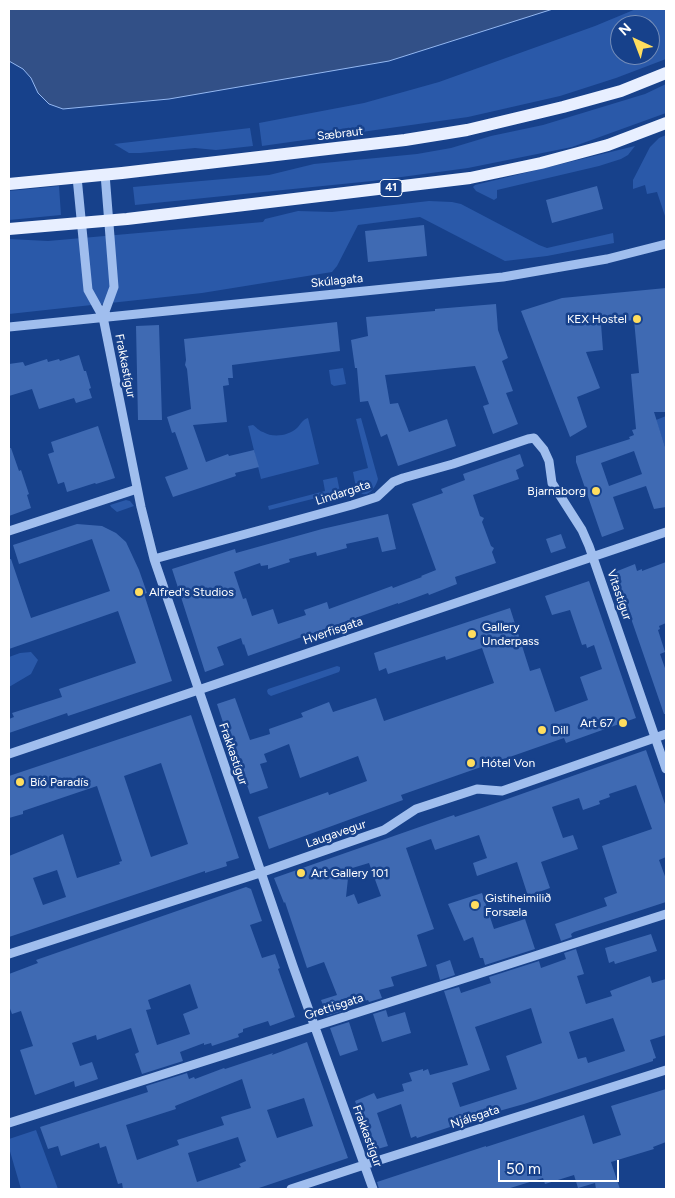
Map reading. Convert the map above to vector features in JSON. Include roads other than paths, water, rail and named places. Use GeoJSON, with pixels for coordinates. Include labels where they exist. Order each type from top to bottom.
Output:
{"type":"FeatureCollection","features":[{"type":"Feature","properties":{"kind":"main road","name":"Sæbraut"},"geometry":{"type":"LineString","coordinates":[[9,184],[77,178],[396,141],[468,130],[563,108],[621,91],[666,73]]}},
{"type":"Feature","properties":{"kind":"main road","name":"41"},"geometry":{"type":"LineString","coordinates":[[9,229],[109,221],[470,178],[541,163],[608,145],[666,123]]}},
{"type":"Feature","properties":{"kind":"street"},"geometry":{"type":"LineString","coordinates":[[103,317],[114,287],[105,174]]}},
{"type":"Feature","properties":{"kind":"street","name":"Frakkastígur"},"geometry":{"type":"LineString","coordinates":[[77,178],[88,290],[103,317],[137,489],[154,559],[260,873],[373,1189]]}},
{"type":"Feature","properties":{"kind":"street","name":"Skúlagata"},"geometry":{"type":"LineString","coordinates":[[9,327],[503,277],[607,259],[666,244]]}},
{"type":"Feature","properties":{"kind":"street","name":"Vitastígur"},"geometry":{"type":"LineString","coordinates":[[534,438],[544,450],[549,461],[552,483],[582,530],[593,557],[666,769]]}},
{"type":"Feature","properties":{"kind":"street","name":"Lindargata"},"geometry":{"type":"LineString","coordinates":[[154,559],[352,505],[377,497],[393,482],[403,478],[534,438]]}},
{"type":"Feature","properties":{"kind":"street"},"geometry":{"type":"LineString","coordinates":[[9,531],[137,489]]}},
{"type":"Feature","properties":{"kind":"street","name":"Hverfisgata"},"geometry":{"type":"LineString","coordinates":[[9,754],[666,532]]}},
{"type":"Feature","properties":{"kind":"street","name":"Laugavegur"},"geometry":{"type":"LineString","coordinates":[[9,954],[260,873],[384,830],[414,810],[478,789],[502,791],[666,734]]}},
{"type":"Feature","properties":{"kind":"street","name":"Grettisgata"},"geometry":{"type":"LineString","coordinates":[[9,1123],[666,914]]}},
{"type":"Feature","properties":{"kind":"street","name":"Njálsgata"},"geometry":{"type":"LineString","coordinates":[[292,1189],[666,1070]]}},
{"type":"Feature","properties":{"kind":"place","name":"KEX Hostel"},"geometry":{"type":"Point","coordinates":[637,319]}},
{"type":"Feature","properties":{"kind":"place","name":"Bjarnaborg"},"geometry":{"type":"Point","coordinates":[596,491]}},
{"type":"Feature","properties":{"kind":"place","name":"Alfred's Studios"},"geometry":{"type":"Point","coordinates":[139,592]}},
{"type":"Feature","properties":{"kind":"place","name":"Gallery Underpass"},"geometry":{"type":"Point","coordinates":[472,634]}},
{"type":"Feature","properties":{"kind":"place","name":"Art 67"},"geometry":{"type":"Point","coordinates":[623,723]}},
{"type":"Feature","properties":{"kind":"place","name":"Dill"},"geometry":{"type":"Point","coordinates":[542,730]}},
{"type":"Feature","properties":{"kind":"place","name":"Hótel Von"},"geometry":{"type":"Point","coordinates":[471,763]}},
{"type":"Feature","properties":{"kind":"place","name":"Bíó Paradís"},"geometry":{"type":"Point","coordinates":[20,782]}},
{"type":"Feature","properties":{"kind":"place","name":"Art Gallery 101"},"geometry":{"type":"Point","coordinates":[301,873]}},
{"type":"Feature","properties":{"kind":"place","name":"Gistiheimilið Forsæla"},"geometry":{"type":"Point","coordinates":[475,905]}}]}
